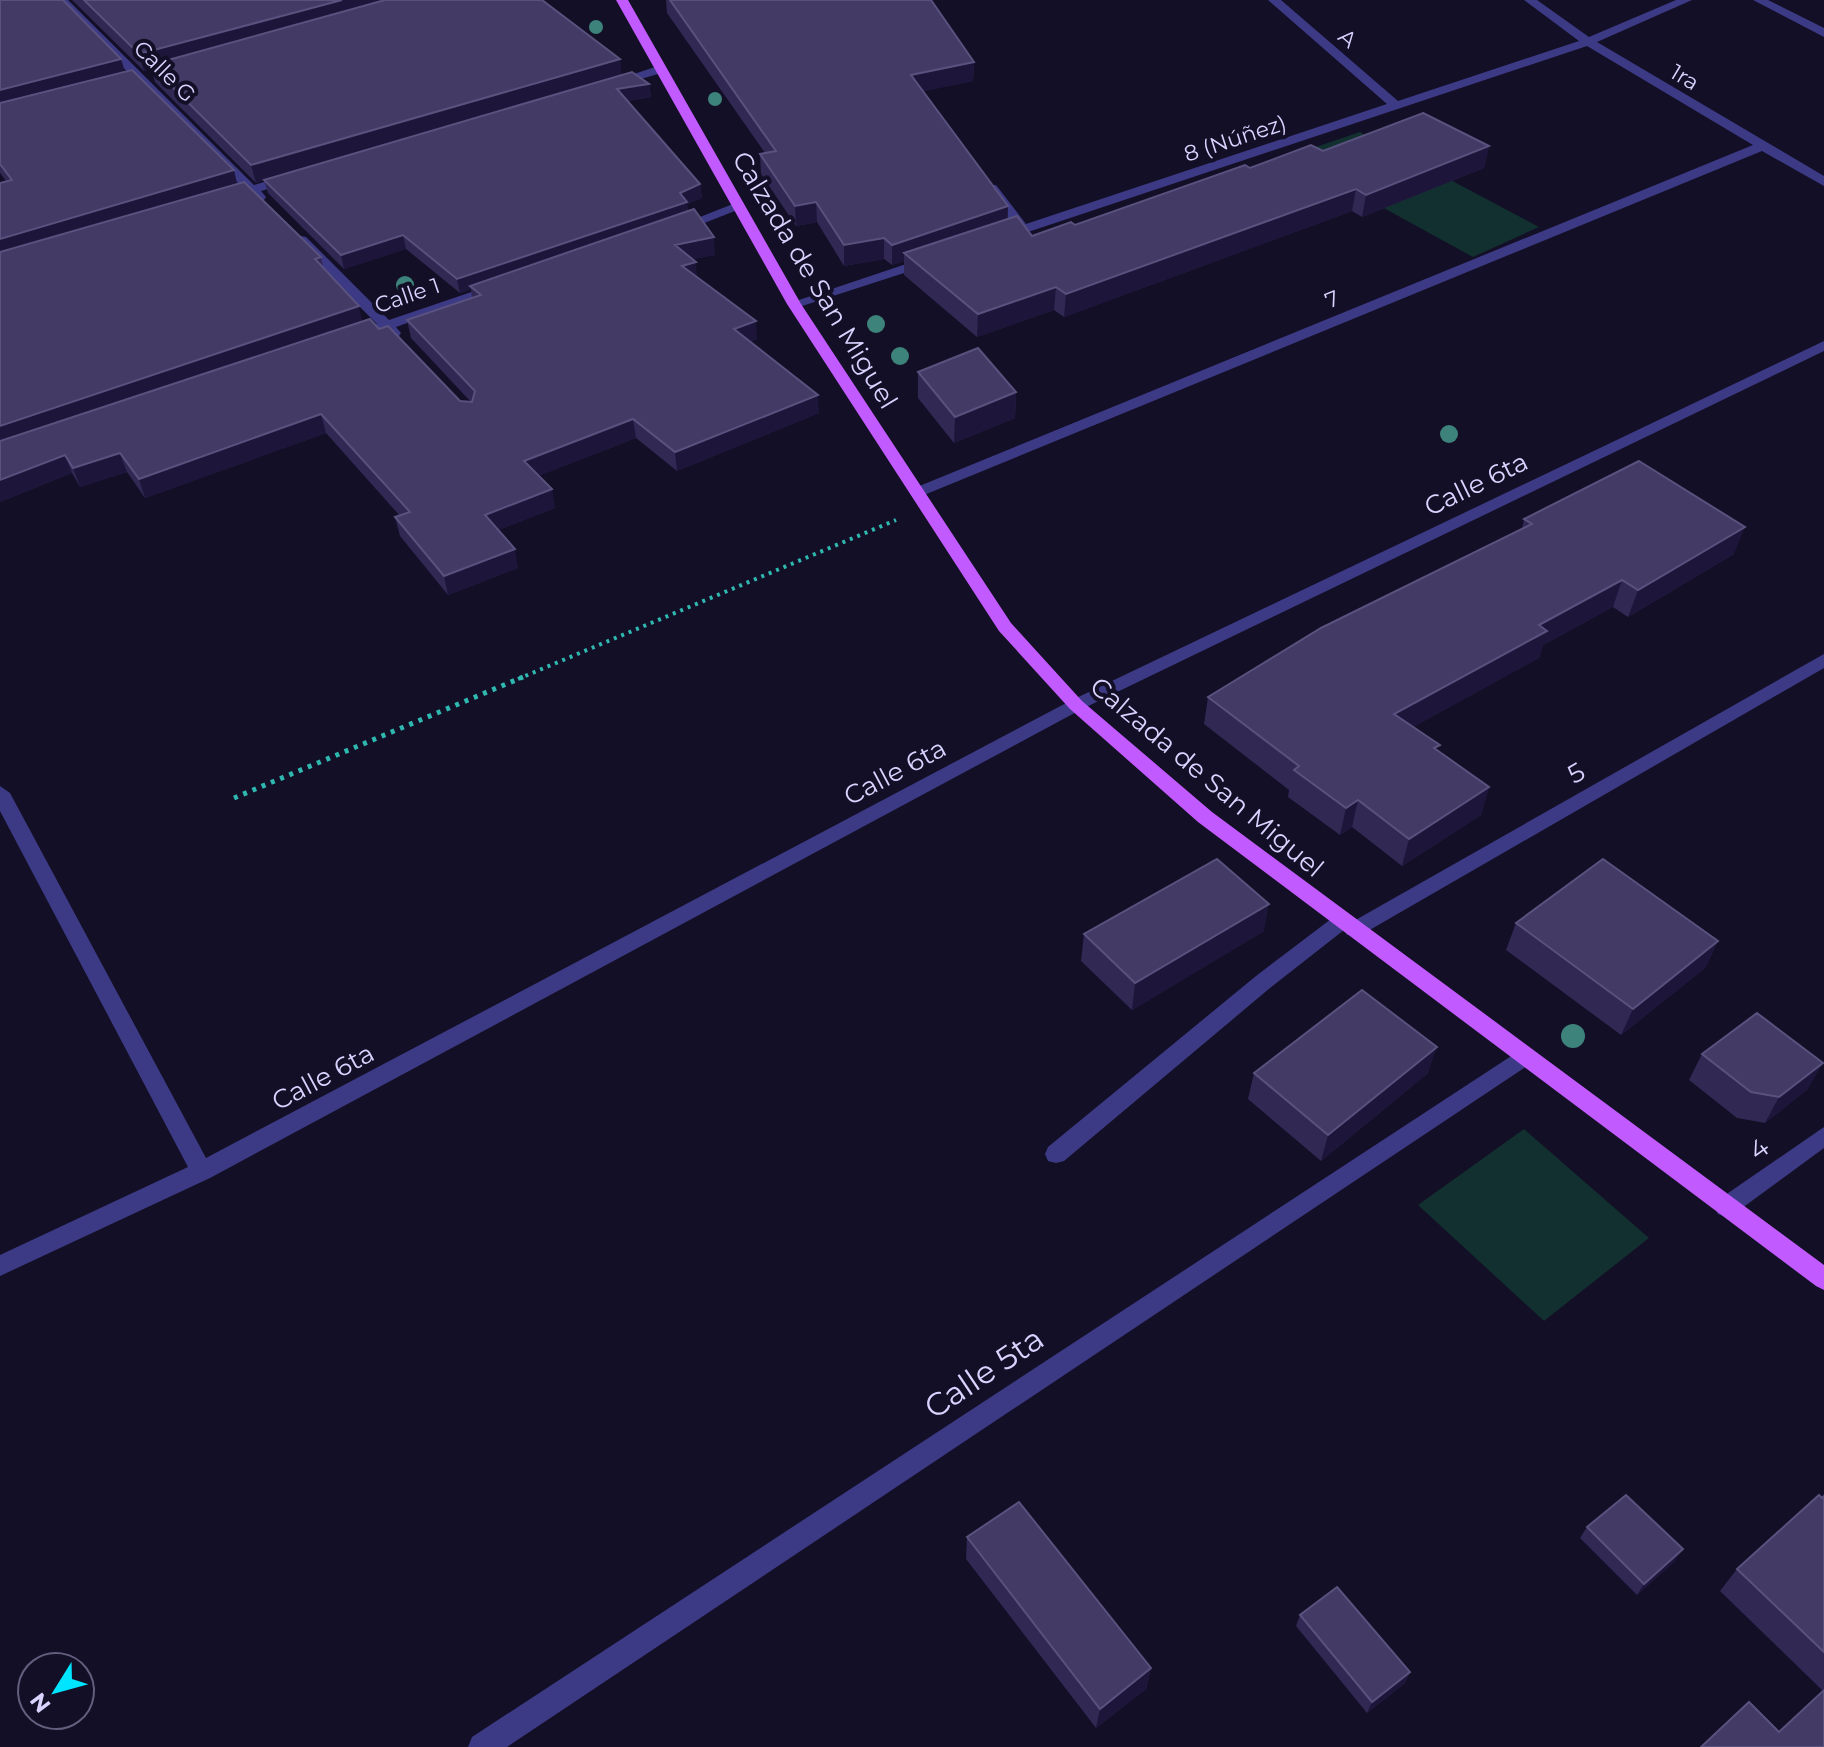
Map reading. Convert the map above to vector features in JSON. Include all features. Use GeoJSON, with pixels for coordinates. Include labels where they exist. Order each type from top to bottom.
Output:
{"type":"FeatureCollection","features":[{"type":"Feature","properties":{"kind":"main road","name":"Calzada de San Miguel"},"geometry":{"type":"LineString","coordinates":[[622,0],[794,304],[1005,627],[1076,705],[1205,817],[1824,1279]]}},
{"type":"Feature","properties":{"kind":"street","name":"Calle G"},"geometry":{"type":"LineString","coordinates":[[62,0],[134,80],[274,213]]}},
{"type":"Feature","properties":{"kind":"street","name":"A"},"geometry":{"type":"LineString","coordinates":[[1274,0],[1396,106]]}},
{"type":"Feature","properties":{"kind":"street","name":"1ra"},"geometry":{"type":"LineString","coordinates":[[1530,0],[1588,42],[1824,182]]}},
{"type":"Feature","properties":{"kind":"street","name":"8 (Núñez)"},"geometry":{"type":"LineString","coordinates":[[994,238],[1588,42],[1686,0]]}},
{"type":"Feature","properties":{"kind":"street"},"geometry":{"type":"LineString","coordinates":[[1759,0],[1824,33]]}},
{"type":"Feature","properties":{"kind":"street"},"geometry":{"type":"LineString","coordinates":[[600,87],[661,69]]}},
{"type":"Feature","properties":{"kind":"street"},"geometry":{"type":"LineString","coordinates":[[134,80],[157,74]]}},
{"type":"Feature","properties":{"kind":"street","name":"7"},"geometry":{"type":"LineString","coordinates":[[922,500],[1762,146]]}},
{"type":"Feature","properties":{"kind":"street"},"geometry":{"type":"LineString","coordinates":[[207,203],[312,172]]}},
{"type":"Feature","properties":{"kind":"street"},"geometry":{"type":"LineString","coordinates":[[980,172],[1023,229]]}},
{"type":"Feature","properties":{"kind":"street"},"geometry":{"type":"LineString","coordinates":[[668,231],[738,207]]}},
{"type":"Feature","properties":{"kind":"street"},"geometry":{"type":"LineString","coordinates":[[286,224],[408,348]]}},
{"type":"Feature","properties":{"kind":"street"},"geometry":{"type":"LineString","coordinates":[[794,304],[937,257]]}},
{"type":"Feature","properties":{"kind":"street","name":"Calle 1"},"geometry":{"type":"LineString","coordinates":[[342,340],[505,286]]}},
{"type":"Feature","properties":{"kind":"street","name":"Calle 6ta"},"geometry":{"type":"LineString","coordinates":[[0,1266],[202,1171],[1076,705],[1824,345]]}},
{"type":"Feature","properties":{"kind":"street","name":"5"},"geometry":{"type":"LineString","coordinates":[[1056,1154],[1263,982],[1348,926],[1824,660]]}},
{"type":"Feature","properties":{"kind":"street"},"geometry":{"type":"LineString","coordinates":[[0,793],[202,1171]]}},
{"type":"Feature","properties":{"kind":"street","name":"Calle 5ta"},"geometry":{"type":"LineString","coordinates":[[482,1747],[1525,1056]]}},
{"type":"Feature","properties":{"kind":"street","name":"4"},"geometry":{"type":"LineString","coordinates":[[1726,1207],[1824,1136]]}},
{"type":"Feature","properties":{"kind":"path"},"geometry":{"type":"LineString","coordinates":[[234,798],[922,500]]}},
{"type":"Feature","properties":{"kind":"green space"},"geometry":{"type":"Polygon","coordinates":[[[1360,132],[1539,227],[1473,257],[1289,156],[1360,132]]]}},
{"type":"Feature","properties":{"kind":"green space"},"geometry":{"type":"Polygon","coordinates":[[[1524,1129],[1649,1238],[1544,1321],[1418,1205],[1524,1129]]]}},
{"type":"Feature","properties":{"kind":"building"},"geometry":{"type":"Polygon","coordinates":[[[0,0],[63,0],[121,59],[0,90],[0,0]]]}},
{"type":"Feature","properties":{"kind":"building"},"geometry":{"type":"Polygon","coordinates":[[[84,0],[342,0],[139,54],[84,0]]]}},
{"type":"Feature","properties":{"kind":"building"},"geometry":{"type":"Polygon","coordinates":[[[385,0],[542,0],[620,59],[251,165],[150,65],[385,0]]]}},
{"type":"Feature","properties":{"kind":"building"},"geometry":{"type":"Polygon","coordinates":[[[670,0],[931,0],[974,62],[911,75],[1008,206],[892,245],[884,238],[844,245],[816,202],[795,206],[760,154],[776,151],[670,0]]]}},
{"type":"Feature","properties":{"kind":"building"},"geometry":{"type":"Polygon","coordinates":[[[132,70],[234,170],[0,239],[0,183],[12,180],[0,164],[0,103],[132,70]]]}},
{"type":"Feature","properties":{"kind":"building"},"geometry":{"type":"Polygon","coordinates":[[[632,72],[649,84],[617,89],[700,184],[680,193],[687,202],[457,279],[403,235],[341,255],[264,180],[632,72]]]}},
{"type":"Feature","properties":{"kind":"building"},"geometry":{"type":"Polygon","coordinates":[[[1423,113],[1489,146],[1366,195],[1356,189],[1066,294],[1056,287],[978,314],[904,253],[1017,216],[1032,236],[1071,222],[1075,225],[1311,145],[1323,151],[1423,113]]]}},
{"type":"Feature","properties":{"kind":"building"},"geometry":{"type":"Polygon","coordinates":[[[244,182],[321,257],[315,259],[359,306],[0,426],[0,252],[244,182]]]}},
{"type":"Feature","properties":{"kind":"building"},"geometry":{"type":"Polygon","coordinates":[[[694,209],[714,237],[675,245],[696,262],[682,266],[756,321],[734,329],[818,395],[675,452],[633,419],[524,461],[552,489],[485,515],[515,549],[444,576],[395,517],[410,512],[321,414],[139,479],[120,453],[73,468],[65,455],[0,480],[0,441],[370,319],[379,329],[388,326],[460,401],[472,402],[475,391],[407,320],[481,295],[470,286],[694,209]]]}},
{"type":"Feature","properties":{"kind":"building"},"geometry":{"type":"Polygon","coordinates":[[[978,348],[1016,392],[955,417],[918,372],[978,348]]]}},
{"type":"Feature","properties":{"kind":"building"},"geometry":{"type":"Polygon","coordinates":[[[1639,461],[1745,527],[1638,590],[1622,580],[1539,625],[1547,631],[1394,714],[1440,745],[1434,748],[1489,787],[1409,839],[1358,800],[1346,808],[1294,770],[1299,766],[1208,697],[1321,628],[1532,524],[1524,519],[1639,461]]]}},
{"type":"Feature","properties":{"kind":"building"},"geometry":{"type":"Polygon","coordinates":[[[1217,859],[1269,904],[1135,983],[1084,934],[1217,859]]]}},
{"type":"Feature","properties":{"kind":"building"},"geometry":{"type":"Polygon","coordinates":[[[1603,859],[1718,941],[1633,1009],[1516,923],[1603,859]]]}},
{"type":"Feature","properties":{"kind":"building"},"geometry":{"type":"Polygon","coordinates":[[[1362,990],[1437,1047],[1328,1135],[1254,1073],[1362,990]]]}},
{"type":"Feature","properties":{"kind":"building"},"geometry":{"type":"Polygon","coordinates":[[[1757,1013],[1823,1063],[1779,1097],[1751,1092],[1702,1054],[1757,1013]]]}},
{"type":"Feature","properties":{"kind":"building"},"geometry":{"type":"Polygon","coordinates":[[[1626,1495],[1683,1549],[1644,1584],[1587,1527],[1626,1495]]]}},
{"type":"Feature","properties":{"kind":"building"},"geometry":{"type":"Polygon","coordinates":[[[1819,1495],[1824,1496],[1824,1652],[1737,1569],[1819,1495]]]}},
{"type":"Feature","properties":{"kind":"building"},"geometry":{"type":"Polygon","coordinates":[[[1019,1502],[1151,1668],[1100,1709],[967,1537],[1019,1502]]]}},
{"type":"Feature","properties":{"kind":"building"},"geometry":{"type":"Polygon","coordinates":[[[1337,1587],[1410,1672],[1372,1702],[1300,1615],[1337,1587]]]}},
{"type":"Feature","properties":{"kind":"building"},"geometry":{"type":"Polygon","coordinates":[[[1824,1690],[1824,1747],[1701,1747],[1749,1702],[1779,1732],[1824,1690]]]}}]}
